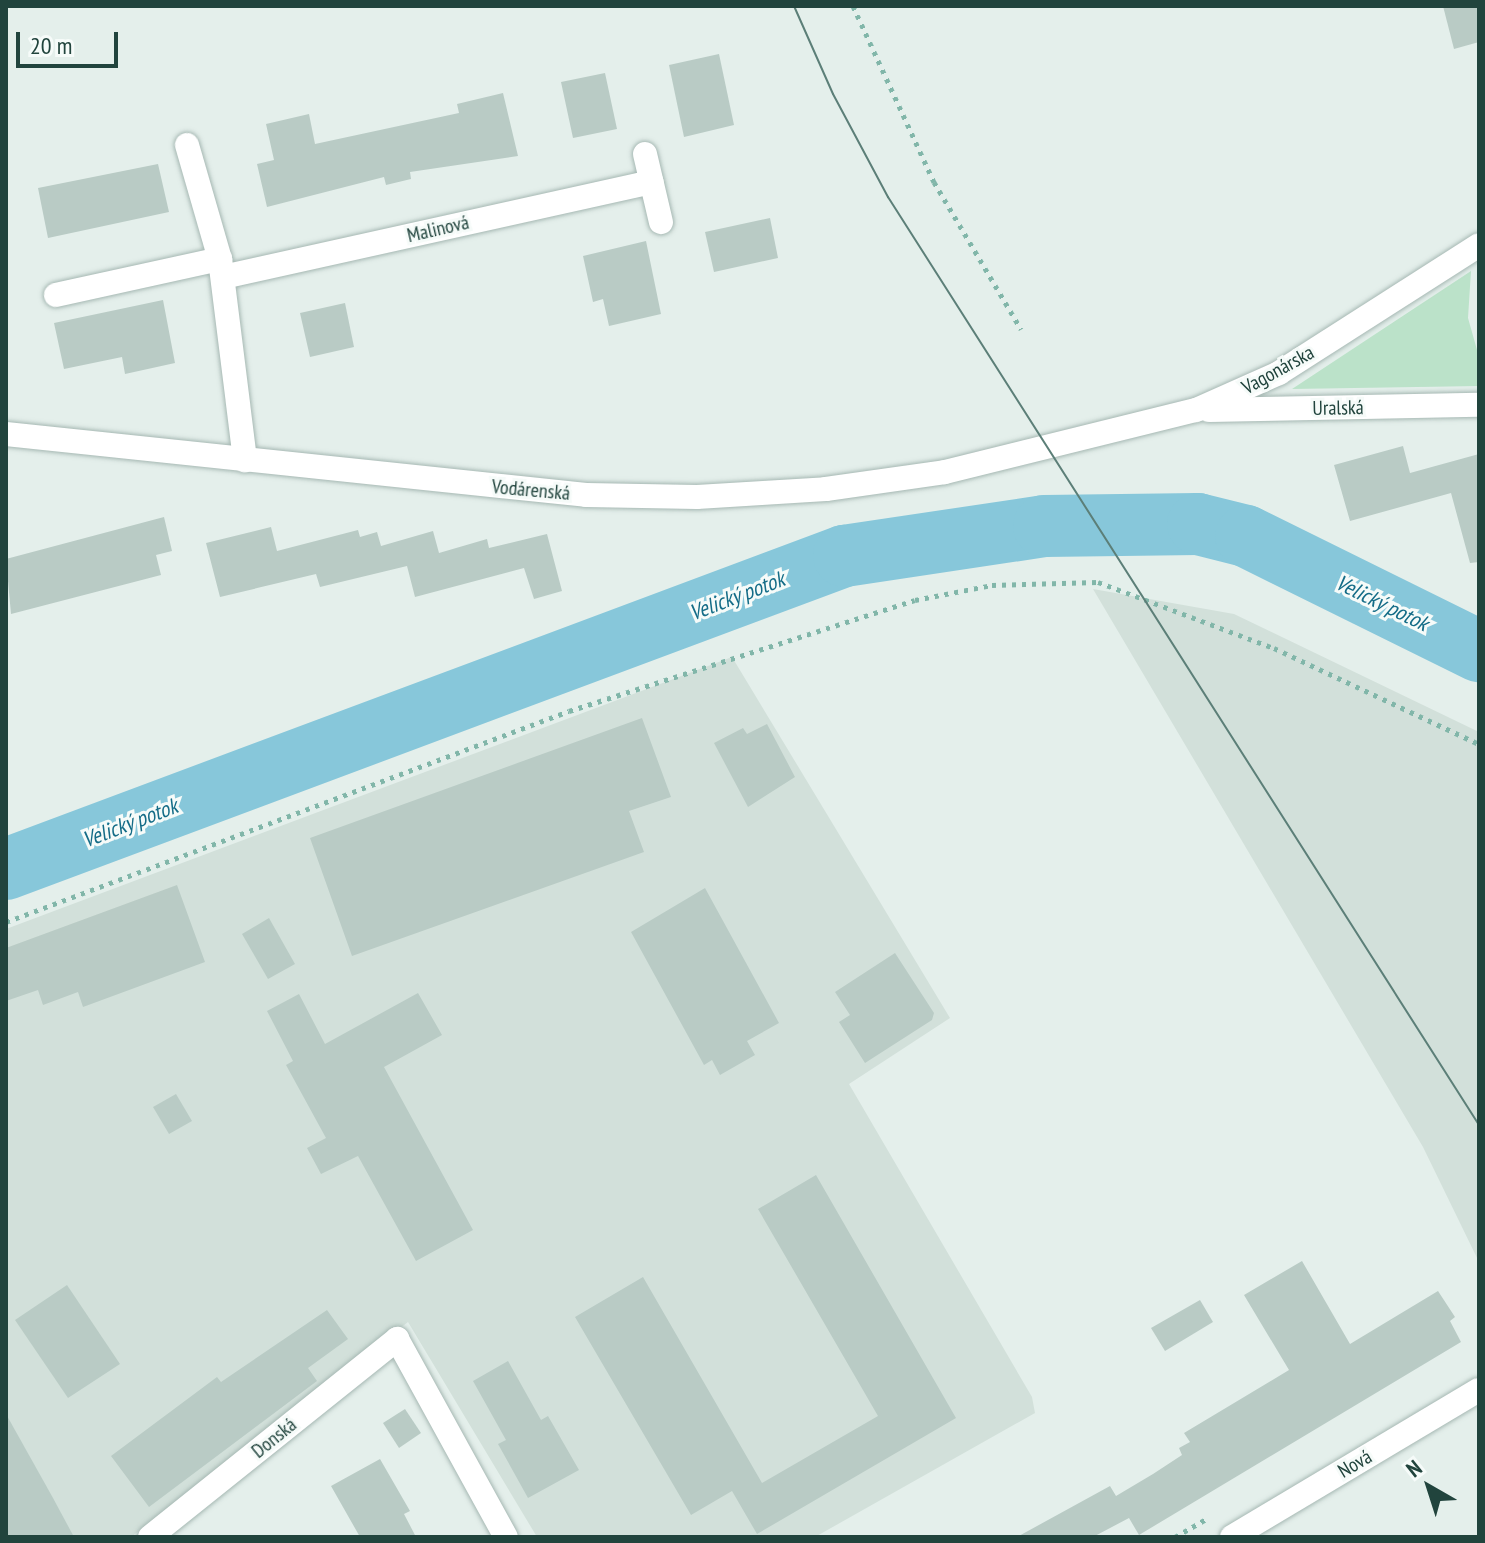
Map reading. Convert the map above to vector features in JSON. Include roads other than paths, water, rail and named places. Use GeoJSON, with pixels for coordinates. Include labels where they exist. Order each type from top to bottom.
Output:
{"type":"FeatureCollection","features":[{"type":"Feature","properties":{"kind":"street"},"geometry":{"type":"LineString","coordinates":[[187,145],[222,268],[245,460]]}},
{"type":"Feature","properties":{"kind":"street"},"geometry":{"type":"LineString","coordinates":[[645,154],[661,222]]}},
{"type":"Feature","properties":{"kind":"street","name":"Malinová"},"geometry":{"type":"LineString","coordinates":[[56,295],[222,268],[652,182]]}},
{"type":"Feature","properties":{"kind":"street","name":"Vagonárska"},"geometry":{"type":"LineString","coordinates":[[1054,447],[1196,410],[1279,373],[1479,245]]}},
{"type":"Feature","properties":{"kind":"street","name":"Uralská"},"geometry":{"type":"LineString","coordinates":[[1196,410],[1479,405]]}},
{"type":"Feature","properties":{"kind":"street","name":"Vodárenská"},"geometry":{"type":"LineString","coordinates":[[6,434],[586,495],[697,497],[826,489],[945,472],[1054,447]]}},
{"type":"Feature","properties":{"kind":"street","name":"Donská"},"geometry":{"type":"LineString","coordinates":[[150,1537],[397,1339],[506,1537]]}},
{"type":"Feature","properties":{"kind":"street","name":"Nová"},"geometry":{"type":"LineString","coordinates":[[1232,1537],[1479,1390]]}},
{"type":"Feature","properties":{"kind":"waterway","name":"Velický potok"},"geometry":{"type":"LineString","coordinates":[[6,869],[844,556],[1044,526],[1198,524],[1246,536],[1479,651]]}},
{"type":"Feature","properties":{"kind":"tram line"},"geometry":{"type":"LineString","coordinates":[[794,6],[833,94],[888,197],[1479,1125]]}}]}
